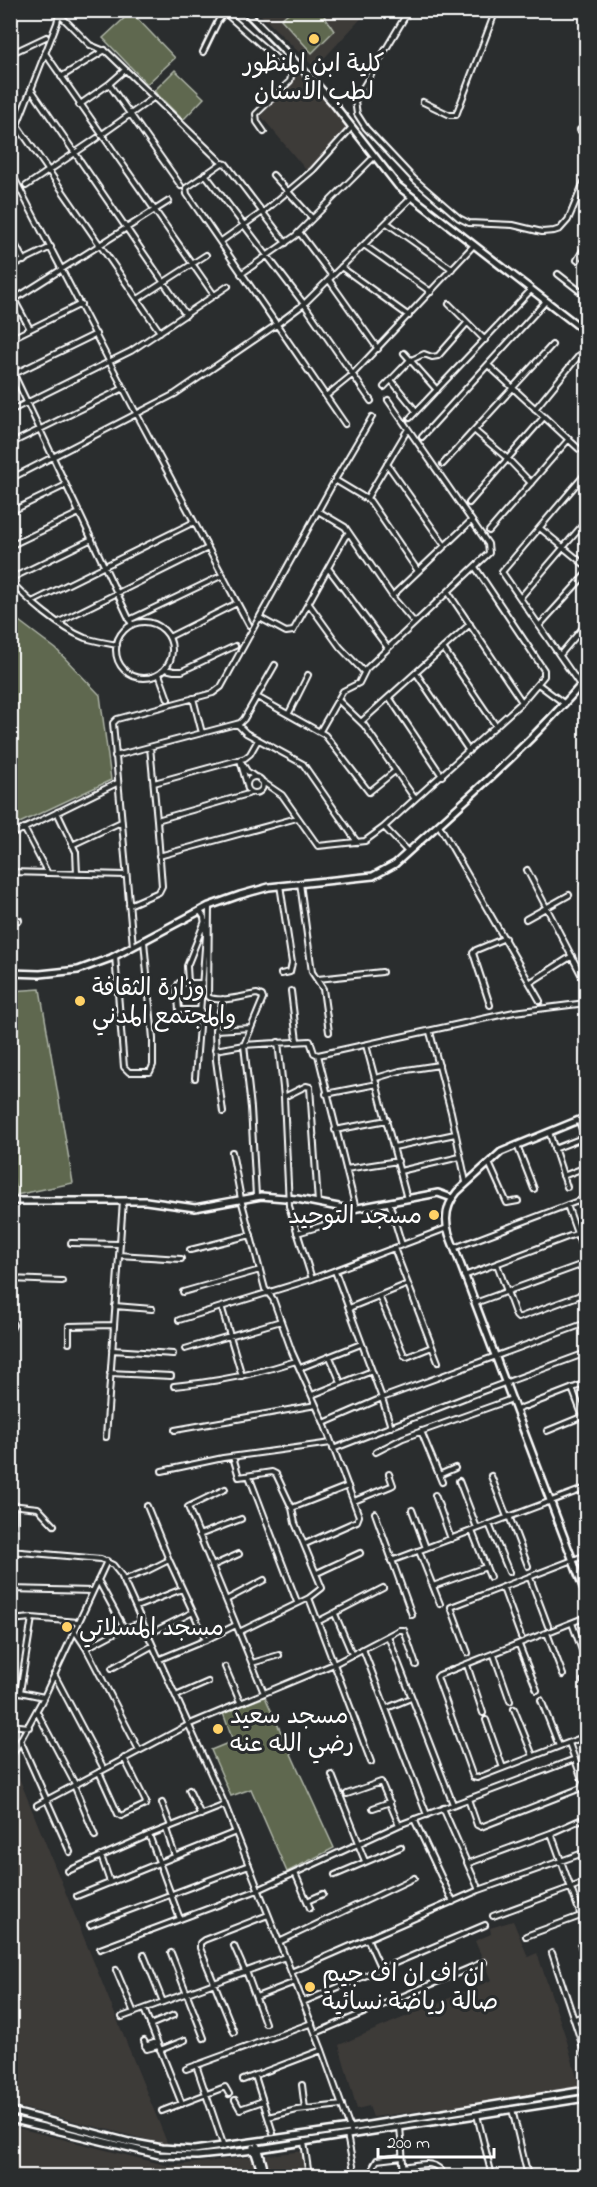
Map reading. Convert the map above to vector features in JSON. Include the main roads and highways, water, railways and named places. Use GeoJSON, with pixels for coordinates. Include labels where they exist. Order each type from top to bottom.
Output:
{"type":"FeatureCollection","features":[{"type":"Feature","properties":{"kind":"place","name":"كلية ابن المنظور لطب الأسنان"},"geometry":{"type":"Point","coordinates":[314,39]}},
{"type":"Feature","properties":{"kind":"place","name":"وزارة الثقافة والمجتمع المدني"},"geometry":{"type":"Point","coordinates":[80,1001]}},
{"type":"Feature","properties":{"kind":"place","name":"مسجد التوحيد"},"geometry":{"type":"Point","coordinates":[434,1215]}},
{"type":"Feature","properties":{"kind":"place","name":"مسجد المسلاتي"},"geometry":{"type":"Point","coordinates":[67,1627]}},
{"type":"Feature","properties":{"kind":"place","name":"مسجد سعيد رضي الله عنه"},"geometry":{"type":"Point","coordinates":[218,1729]}},
{"type":"Feature","properties":{"kind":"place","name":"ان اف ان اف جيم صالة رياضة نسائية"},"geometry":{"type":"Point","coordinates":[310,1987]}}]}
